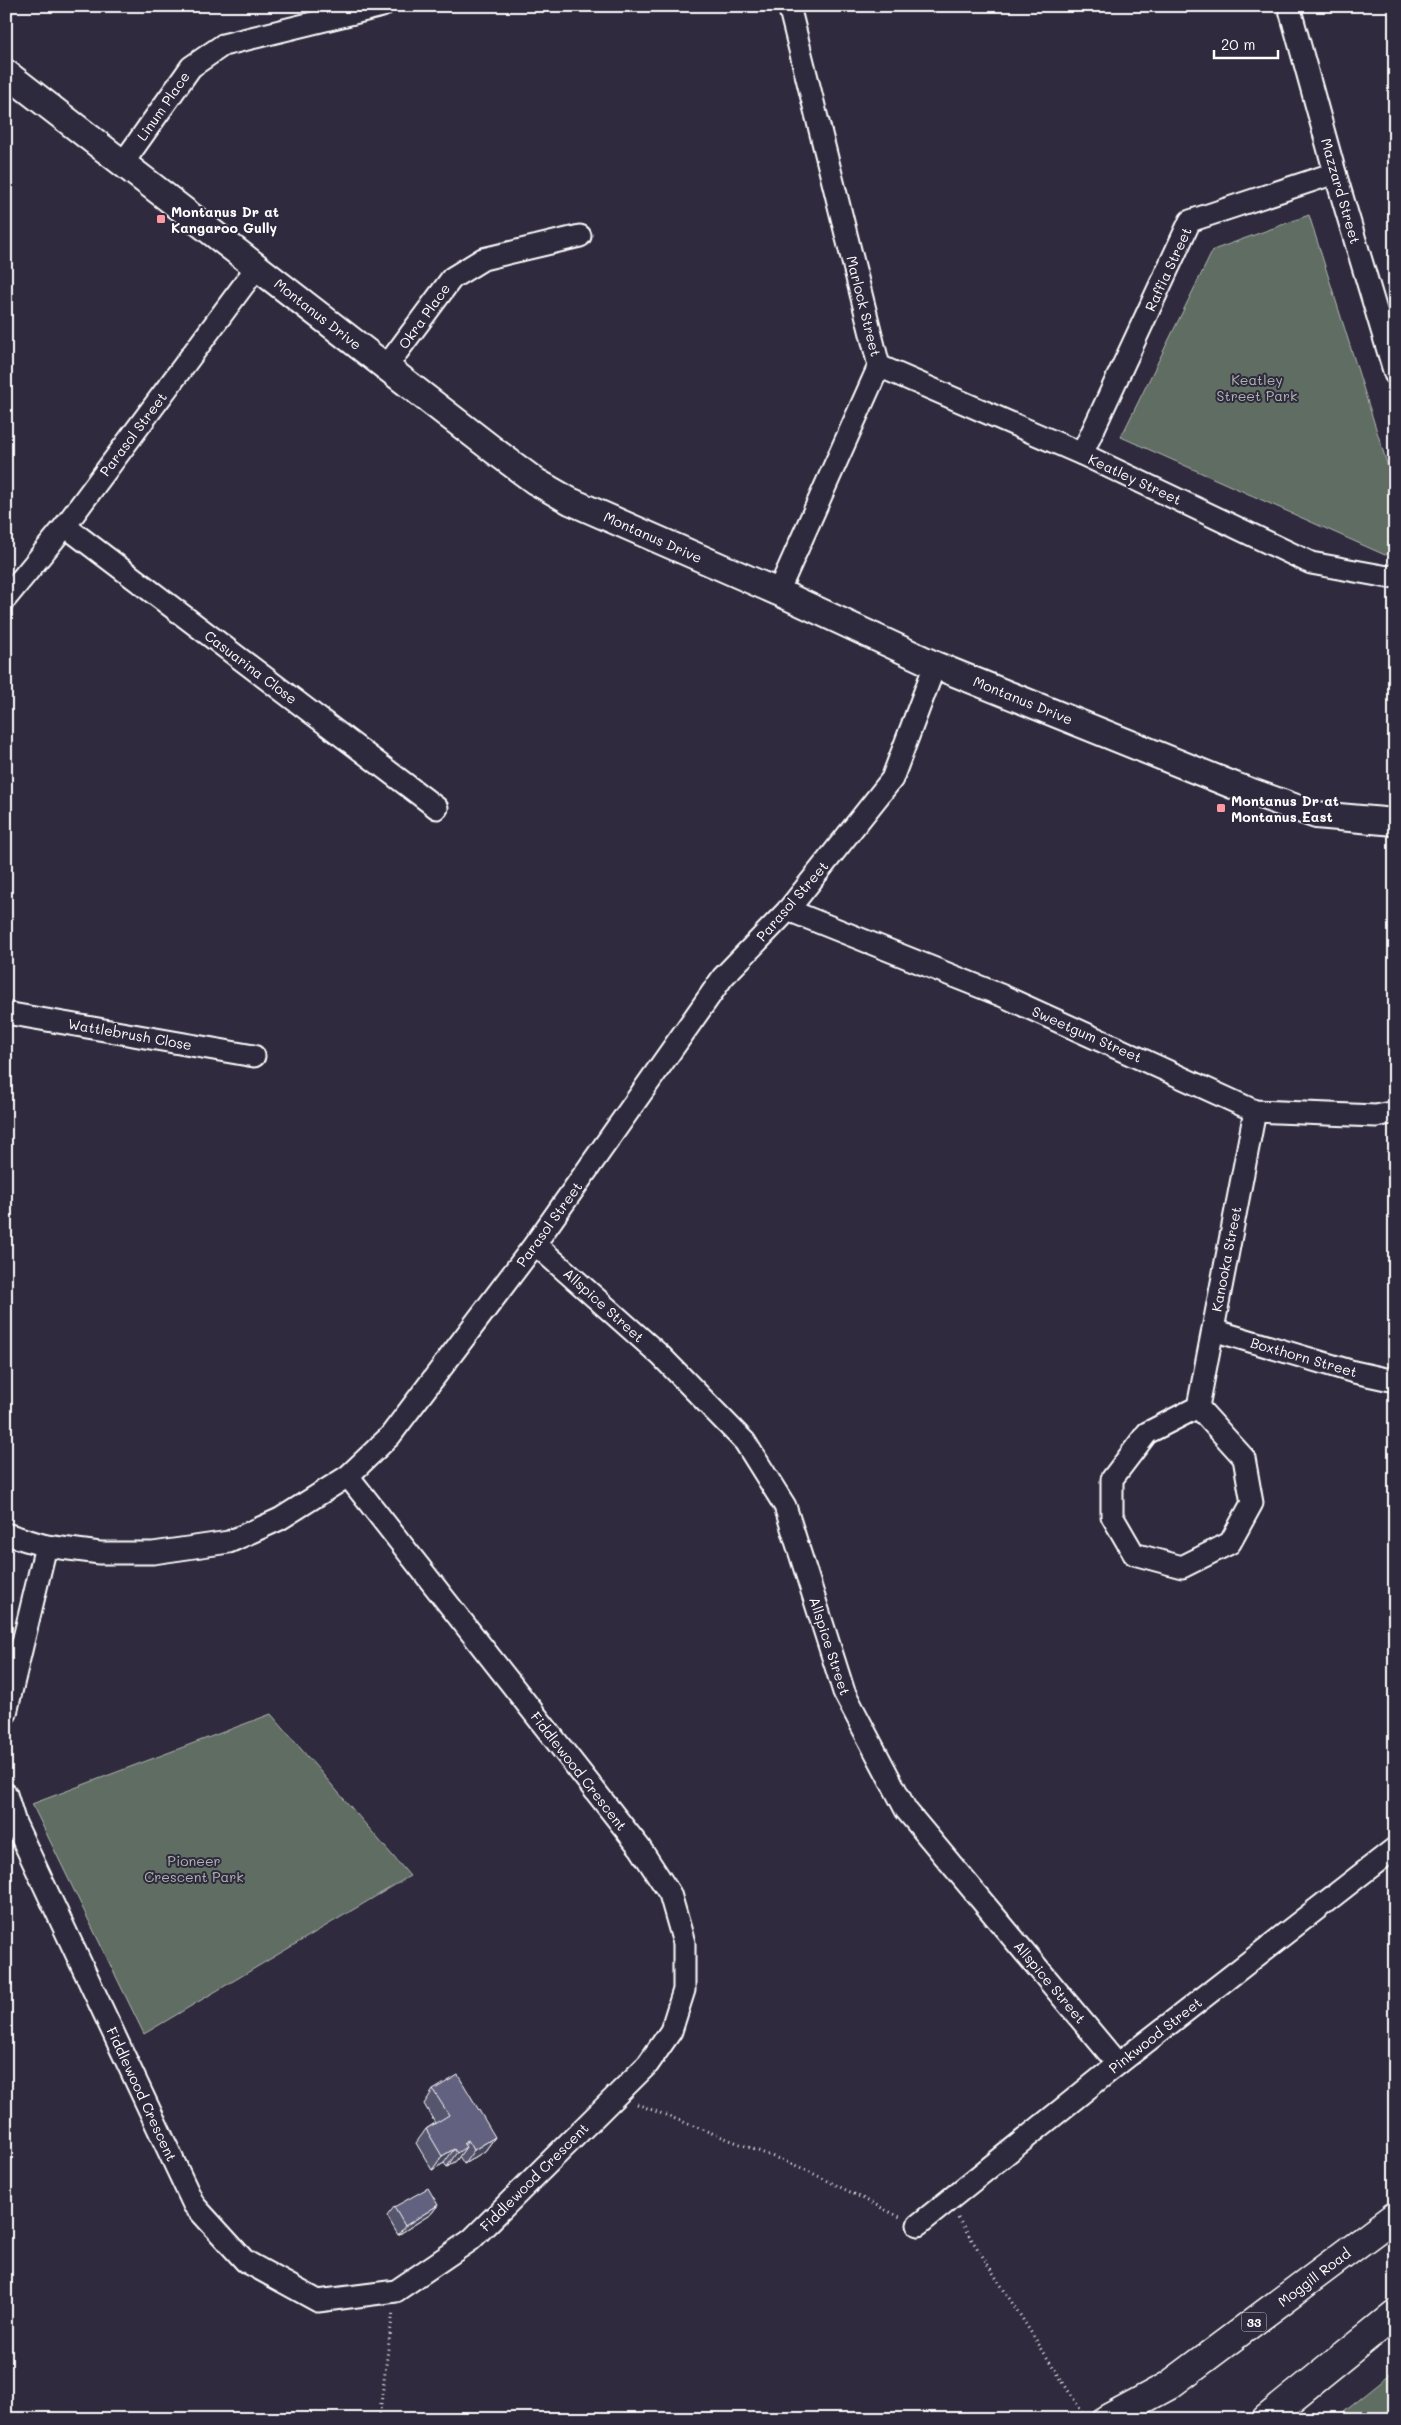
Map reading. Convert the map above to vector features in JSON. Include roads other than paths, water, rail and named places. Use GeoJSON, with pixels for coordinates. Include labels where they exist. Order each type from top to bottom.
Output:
{"type":"FeatureCollection","features":[{"type":"Feature","properties":{"kind":"main road","name":"Moggill Road"},"geometry":{"type":"LineString","coordinates":[[1094,2415],[1168,2386],[1395,2216]]}},
{"type":"Feature","properties":{"kind":"main road"},"geometry":{"type":"LineString","coordinates":[[1266,2419],[1395,2314]]}},
{"type":"Feature","properties":{"kind":"street","name":"Linum Place"},"geometry":{"type":"LineString","coordinates":[[123,164],[191,67],[224,45],[382,6]]}},
{"type":"Feature","properties":{"kind":"street","name":"Marlock Street"},"geometry":{"type":"LineString","coordinates":[[778,592],[879,366],[789,6]]}},
{"type":"Feature","properties":{"kind":"street","name":"Mazzard Street"},"geometry":{"type":"LineString","coordinates":[[1290,6],[1335,173],[1395,374]]}},
{"type":"Feature","properties":{"kind":"street","name":"Montanus Drive"},"geometry":{"type":"LineString","coordinates":[[6,73],[535,481],[570,501],[778,592],[935,665],[1235,786],[1316,815],[1395,822]]}},
{"type":"Feature","properties":{"kind":"street","name":"Raffia Street"},"geometry":{"type":"LineString","coordinates":[[1082,454],[1190,221],[1335,173]]}},
{"type":"Feature","properties":{"kind":"street","name":"Okra Place"},"geometry":{"type":"LineString","coordinates":[[386,367],[452,278],[483,259],[580,236]]}},
{"type":"Feature","properties":{"kind":"street","name":"Parasol Street"},"geometry":{"type":"LineString","coordinates":[[6,598],[65,526],[257,267]]}},
{"type":"Feature","properties":{"kind":"street","name":"Keatley Street"},"geometry":{"type":"LineString","coordinates":[[879,366],[1082,454],[1310,563],[1388,577],[1395,575]]}},
{"type":"Feature","properties":{"kind":"street","name":"Casuarina Close"},"geometry":{"type":"LineString","coordinates":[[65,526],[437,808]]}},
{"type":"Feature","properties":{"kind":"street","name":"Parasol Street"},"geometry":{"type":"LineString","coordinates":[[6,1534],[46,1546],[100,1554],[153,1554],[229,1542],[280,1519],[348,1476],[390,1436],[535,1244],[723,977],[788,910],[892,779],[935,665]]}},
{"type":"Feature","properties":{"kind":"street","name":"Sweetgum Street"},"geometry":{"type":"LineString","coordinates":[[788,910],[1002,996],[1255,1111],[1376,1116],[1395,1112]]}},
{"type":"Feature","properties":{"kind":"street","name":"Wattlebrush Close"},"geometry":{"type":"LineString","coordinates":[[6,1013],[254,1056]]}},
{"type":"Feature","properties":{"kind":"street","name":"Kanooka Street"},"geometry":{"type":"LineString","coordinates":[[1198,1407],[1255,1111]]}},
{"type":"Feature","properties":{"kind":"street","name":"Allspice Street"},"geometry":{"type":"LineString","coordinates":[[535,1244],[661,1356],[745,1442],[785,1506],[844,1692],[906,1810],[1118,2064]]}},
{"type":"Feature","properties":{"kind":"street","name":"Boxthorn Street"},"geometry":{"type":"LineString","coordinates":[[1213,1330],[1354,1372],[1395,1381]]}},
{"type":"Feature","properties":{"kind":"street"},"geometry":{"type":"LineString","coordinates":[[1198,1407],[1244,1458],[1252,1503],[1230,1543],[1182,1567],[1134,1554],[1112,1516],[1112,1479],[1147,1434],[1198,1407]]}},
{"type":"Feature","properties":{"kind":"street","name":"Fiddlewood Crescent"},"geometry":{"type":"LineString","coordinates":[[6,1794],[10,1825],[194,2205],[245,2261],[318,2301],[396,2291],[471,2240],[648,2064],[671,2031],[684,1990],[684,1943],[670,1894],[640,1848],[348,1476]]}},
{"type":"Feature","properties":{"kind":"street"},"geometry":{"type":"LineString","coordinates":[[6,1713],[46,1546]]}},
{"type":"Feature","properties":{"kind":"street","name":"Pinkwood Street"},"geometry":{"type":"LineString","coordinates":[[918,2226],[1118,2064],[1395,1848]]}},
{"type":"Feature","properties":{"kind":"place","name":"Montanus Dr at Kangaroo Gully"},"geometry":{"type":"Point","coordinates":[161,219]}},
{"type":"Feature","properties":{"kind":"place","name":"Montanus Dr at Montanus East"},"geometry":{"type":"Point","coordinates":[1221,808]}},
{"type":"Feature","properties":{"kind":"park label","name":"Keatley Street Park"},"geometry":{"type":"Point","coordinates":[1257,388]}},
{"type":"Feature","properties":{"kind":"park label","name":"Pioneer Crescent Park"},"geometry":{"type":"Point","coordinates":[194,1868]}}]}
